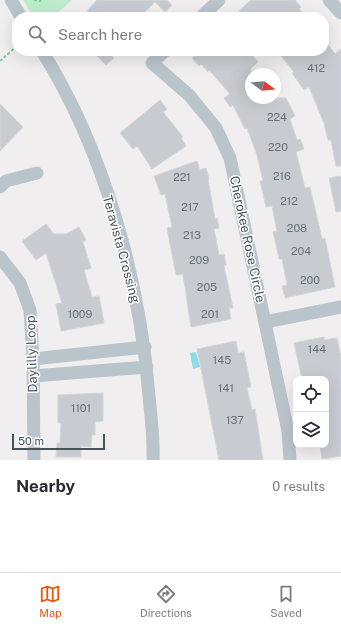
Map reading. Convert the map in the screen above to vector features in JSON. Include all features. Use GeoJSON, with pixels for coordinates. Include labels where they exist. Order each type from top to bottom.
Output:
{"type":"FeatureCollection","features":[{"type":"Feature","properties":{"kind":"street"},"geometry":{"type":"LineString","coordinates":[[11,0],[18,12]]}},
{"type":"Feature","properties":{"kind":"street"},"geometry":{"type":"LineString","coordinates":[[206,12],[219,0]]}},
{"type":"Feature","properties":{"kind":"street"},"geometry":{"type":"LineString","coordinates":[[329,0],[341,13]]}},
{"type":"Feature","properties":{"kind":"street","name":"Teravista Crossing"},"geometry":{"type":"LineString","coordinates":[[45,56],[56,74],[82,128],[111,202],[135,294],[145,347],[153,460]]}},
{"type":"Feature","properties":{"kind":"street","name":"Cherokee Rose Circle"},"geometry":{"type":"LineString","coordinates":[[160,56],[152,63],[189,95],[216,128],[230,158],[288,431],[290,460]]}},
{"type":"Feature","properties":{"kind":"street"},"geometry":{"type":"LineString","coordinates":[[0,187],[6,181],[37,173]]}},
{"type":"Feature","properties":{"kind":"street","name":"Daylilly Loop"},"geometry":{"type":"LineString","coordinates":[[0,257],[20,283],[30,310],[33,359],[34,460]]}},
{"type":"Feature","properties":{"kind":"street"},"geometry":{"type":"LineString","coordinates":[[265,322],[341,307]]}},
{"type":"Feature","properties":{"kind":"street"},"geometry":{"type":"LineString","coordinates":[[33,359],[145,347]]}},
{"type":"Feature","properties":{"kind":"street"},"geometry":{"type":"LineString","coordinates":[[33,376],[147,366]]}},
{"type":"Feature","properties":{"kind":"path"},"geometry":{"type":"LineString","coordinates":[[34,0],[40,2],[41,0]]}},
{"type":"Feature","properties":{"kind":"path"},"geometry":{"type":"LineString","coordinates":[[0,61],[12,50]]}},
{"type":"Feature","properties":{"kind":"green space"},"geometry":{"type":"Polygon","coordinates":[[[23,0],[72,0],[59,12],[31,12],[23,0]]]}},
{"type":"Feature","properties":{"kind":"water"},"geometry":{"type":"Polygon","coordinates":[[[196,352],[200,367],[193,369],[190,353],[196,352]]]}},
{"type":"Feature","properties":{"kind":"building"},"geometry":{"type":"Polygon","coordinates":[[[97,0],[167,0],[172,5],[165,12],[155,2],[145,12],[87,11],[97,0]]]}},
{"type":"Feature","properties":{"kind":"building"},"geometry":{"type":"Polygon","coordinates":[[[251,0],[295,0],[301,7],[299,9],[302,12],[240,12],[239,11],[251,0]]]}},
{"type":"Feature","properties":{"kind":"building"},"geometry":{"type":"Polygon","coordinates":[[[329,46],[335,54],[341,49],[341,166],[336,166],[331,140],[328,140],[324,123],[309,87],[304,90],[292,73],[294,72],[281,56],[329,56],[329,46]]]}},
{"type":"Feature","properties":{"kind":"building"},"geometry":{"type":"Polygon","coordinates":[[[97,56],[112,56],[114,58],[106,65],[97,56]]]}},
{"type":"Feature","properties":{"kind":"building"},"geometry":{"type":"Polygon","coordinates":[[[194,56],[253,56],[258,62],[251,68],[245,68],[245,104],[281,104],[281,98],[286,98],[295,116],[290,119],[297,140],[300,139],[304,149],[296,152],[305,188],[310,187],[322,239],[325,238],[335,287],[285,298],[282,286],[287,285],[282,259],[279,259],[273,232],[277,231],[272,206],[266,207],[260,181],[263,181],[257,155],[247,128],[245,129],[233,105],[230,107],[224,98],[230,94],[209,70],[208,72],[201,64],[199,66],[192,58],[194,56]]]}},
{"type":"Feature","properties":{"kind":"building"},"geometry":{"type":"Polygon","coordinates":[[[160,100],[167,109],[163,112],[183,137],[181,138],[186,146],[152,169],[137,146],[133,149],[120,133],[160,100]]]}},
{"type":"Feature","properties":{"kind":"building"},"geometry":{"type":"Polygon","coordinates":[[[0,104],[23,127],[0,151],[0,104]]]}},
{"type":"Feature","properties":{"kind":"building"},"geometry":{"type":"Polygon","coordinates":[[[197,161],[200,170],[206,168],[209,179],[215,219],[217,218],[219,228],[214,229],[219,255],[224,254],[226,265],[224,266],[233,308],[229,308],[231,319],[191,327],[183,274],[176,275],[167,228],[172,227],[165,194],[161,195],[154,176],[197,161]]]}},
{"type":"Feature","properties":{"kind":"building"},"geometry":{"type":"Polygon","coordinates":[[[341,176],[341,211],[336,212],[329,178],[341,176]]]}},
{"type":"Feature","properties":{"kind":"building"},"geometry":{"type":"Polygon","coordinates":[[[46,224],[54,234],[66,234],[79,227],[86,240],[83,242],[91,268],[84,270],[92,297],[99,296],[104,323],[61,331],[56,304],[62,303],[46,253],[36,260],[22,241],[46,224]]]}},
{"type":"Feature","properties":{"kind":"building"},"geometry":{"type":"Polygon","coordinates":[[[324,337],[324,340],[337,338],[341,357],[341,456],[322,459],[320,448],[329,448],[329,376],[301,376],[294,343],[324,337]]]}},
{"type":"Feature","properties":{"kind":"building"},"geometry":{"type":"Polygon","coordinates":[[[236,341],[238,353],[244,352],[251,387],[247,388],[252,410],[255,409],[263,460],[219,460],[197,349],[236,341]]]}},
{"type":"Feature","properties":{"kind":"building"},"geometry":{"type":"Polygon","coordinates":[[[103,393],[103,421],[95,422],[95,435],[92,435],[91,447],[81,446],[81,457],[56,457],[57,443],[60,443],[61,423],[58,423],[58,395],[103,393]]]}}]}
